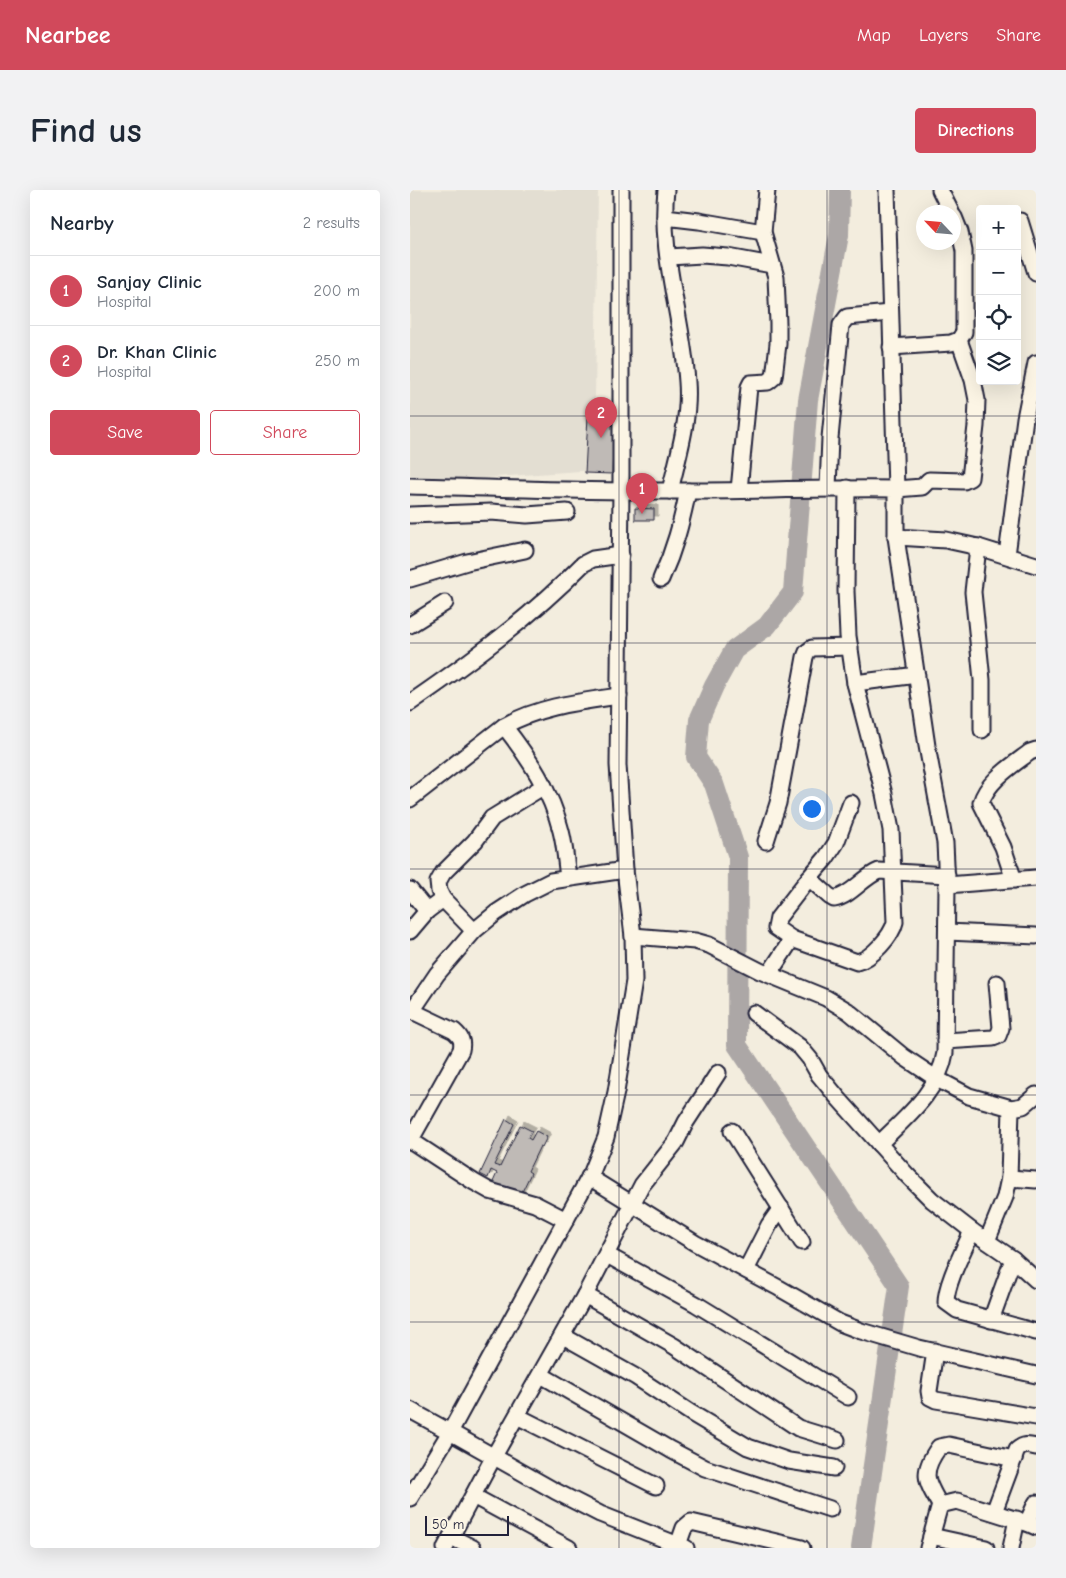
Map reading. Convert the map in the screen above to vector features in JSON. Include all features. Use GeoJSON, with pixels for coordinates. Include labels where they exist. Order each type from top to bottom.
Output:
{"type":"FeatureCollection","features":[{"type":"Feature","properties":{"kind":"street"},"geometry":{"type":"LineString","coordinates":[[410,1498],[450,1432],[589,1177],[606,1137],[616,1092],[634,981],[633,936],[625,870],[618,765],[621,490],[621,190]]}},
{"type":"Feature","properties":{"kind":"street"},"geometry":{"type":"LineString","coordinates":[[666,190],[665,217],[669,257],[684,348],[687,384],[686,411],[670,491]]}},
{"type":"Feature","properties":{"kind":"street"},"geometry":{"type":"LineString","coordinates":[[739,490],[749,387],[751,383],[772,380],[775,370],[778,323],[776,277],[763,232],[767,190]]}},
{"type":"Feature","properties":{"kind":"street"},"geometry":{"type":"LineString","coordinates":[[880,1144],[915,1108],[937,1079],[943,1067],[947,932],[945,843],[928,755],[896,537],[895,420],[887,190]]}},
{"type":"Feature","properties":{"kind":"street"},"geometry":{"type":"LineString","coordinates":[[940,190],[948,205]]}},
{"type":"Feature","properties":{"kind":"street"},"geometry":{"type":"LineString","coordinates":[[665,217],[763,232]]}},
{"type":"Feature","properties":{"kind":"street"},"geometry":{"type":"LineString","coordinates":[[1021,224],[1036,273]]}},
{"type":"Feature","properties":{"kind":"street"},"geometry":{"type":"LineString","coordinates":[[891,347],[951,343],[959,340],[964,332],[965,322],[963,288],[964,251],[961,237]]}},
{"type":"Feature","properties":{"kind":"street"},"geometry":{"type":"LineString","coordinates":[[669,257],[702,255],[772,264]]}},
{"type":"Feature","properties":{"kind":"street"},"geometry":{"type":"LineString","coordinates":[[822,488],[830,438],[841,325],[846,317],[890,313]]}},
{"type":"Feature","properties":{"kind":"street"},"geometry":{"type":"LineString","coordinates":[[410,486],[688,491],[822,488],[896,489],[922,487],[929,480],[964,481],[970,478],[978,400],[959,340]]}},
{"type":"Feature","properties":{"kind":"street"},"geometry":{"type":"LineString","coordinates":[[1007,555],[1025,418],[1036,363]]}},
{"type":"Feature","properties":{"kind":"street"},"geometry":{"type":"LineString","coordinates":[[847,488],[846,590],[850,647],[855,683],[884,794],[891,830],[895,922],[890,936],[863,961],[857,962],[849,961],[792,939],[776,928],[778,918],[836,843],[851,803]]}},
{"type":"Feature","properties":{"kind":"street"},"geometry":{"type":"LineString","coordinates":[[661,579],[681,527],[688,491]]}},
{"type":"Feature","properties":{"kind":"street"},"geometry":{"type":"LineString","coordinates":[[410,516],[491,512],[527,515],[567,512]]}},
{"type":"Feature","properties":{"kind":"street"},"geometry":{"type":"LineString","coordinates":[[896,537],[946,540],[1007,555],[1036,565]]}},
{"type":"Feature","properties":{"kind":"street"},"geometry":{"type":"LineString","coordinates":[[978,547],[973,592],[982,680],[982,730]]}},
{"type":"Feature","properties":{"kind":"street"},"geometry":{"type":"LineString","coordinates":[[410,579],[467,562],[525,550]]}},
{"type":"Feature","properties":{"kind":"street"},"geometry":{"type":"LineString","coordinates":[[410,703],[469,662],[520,622],[583,564],[593,559],[620,555]]}},
{"type":"Feature","properties":{"kind":"street"},"geometry":{"type":"LineString","coordinates":[[410,625],[444,603]]}},
{"type":"Feature","properties":{"kind":"street"},"geometry":{"type":"LineString","coordinates":[[766,841],[778,803],[805,657],[812,648],[850,647]]}},
{"type":"Feature","properties":{"kind":"street"},"geometry":{"type":"LineString","coordinates":[[855,683],[917,675]]}},
{"type":"Feature","properties":{"kind":"street"},"geometry":{"type":"LineString","coordinates":[[410,799],[504,726],[531,713],[574,702],[619,696]]}},
{"type":"Feature","properties":{"kind":"street"},"geometry":{"type":"LineString","coordinates":[[504,726],[525,753],[553,805],[561,832],[568,878]]}},
{"type":"Feature","properties":{"kind":"street"},"geometry":{"type":"LineString","coordinates":[[1014,880],[1003,847],[981,803],[985,793],[1001,775],[1030,752],[1036,750]]}},
{"type":"Feature","properties":{"kind":"street"},"geometry":{"type":"LineString","coordinates":[[474,931],[443,899],[438,882],[443,873],[475,841],[492,818],[518,800],[544,786]]}},
{"type":"Feature","properties":{"kind":"street"},"geometry":{"type":"LineString","coordinates":[[566,1220],[535,1204],[490,1190],[474,1182],[410,1141],[461,1050],[463,1043],[460,1036],[454,1031],[411,1011],[437,974],[474,931],[496,913],[525,894],[551,881],[625,870]]}},
{"type":"Feature","properties":{"kind":"street"},"geometry":{"type":"LineString","coordinates":[[809,878],[834,899],[843,895],[871,874],[879,871],[947,880],[1014,880],[1036,878]]}},
{"type":"Feature","properties":{"kind":"street"},"geometry":{"type":"LineString","coordinates":[[410,890],[427,911]]}},
{"type":"Feature","properties":{"kind":"street"},"geometry":{"type":"LineString","coordinates":[[410,931],[427,911],[443,899]]}},
{"type":"Feature","properties":{"kind":"street"},"geometry":{"type":"LineString","coordinates":[[947,932],[1036,936]]}},
{"type":"Feature","properties":{"kind":"street"},"geometry":{"type":"LineString","coordinates":[[633,936],[683,939],[709,946],[764,973],[826,998],[848,1011],[904,1057],[937,1079],[969,1096],[1011,1108],[1023,1106],[1036,1095]]}},
{"type":"Feature","properties":{"kind":"street"},"geometry":{"type":"LineString","coordinates":[[764,973],[792,939]]}},
{"type":"Feature","properties":{"kind":"street"},"geometry":{"type":"LineString","coordinates":[[945,1041],[993,1038],[998,1036],[1001,1028],[997,984]]}},
{"type":"Feature","properties":{"kind":"street"},"geometry":{"type":"LineString","coordinates":[[754,1013],[800,1047],[810,1059],[819,1075],[932,1200],[972,1232],[1013,1259],[1036,1280]]}},
{"type":"Feature","properties":{"kind":"street"},"geometry":{"type":"LineString","coordinates":[[473,1548],[448,1542],[494,1456],[563,1336],[642,1185],[676,1142],[686,1122],[718,1073]]}},
{"type":"Feature","properties":{"kind":"street"},"geometry":{"type":"LineString","coordinates":[[987,1242],[1005,1197],[1009,1178],[1011,1108]]}},
{"type":"Feature","properties":{"kind":"street"},"geometry":{"type":"LineString","coordinates":[[732,1131],[802,1242]]}},
{"type":"Feature","properties":{"kind":"street"},"geometry":{"type":"LineString","coordinates":[[589,1177],[695,1243],[840,1323],[919,1348],[1036,1375]]}},
{"type":"Feature","properties":{"kind":"street"},"geometry":{"type":"LineString","coordinates":[[1009,1178],[1036,1180]]}},
{"type":"Feature","properties":{"kind":"street"},"geometry":{"type":"LineString","coordinates":[[746,1270],[769,1224],[781,1208]]}},
{"type":"Feature","properties":{"kind":"street"},"geometry":{"type":"LineString","coordinates":[[972,1232],[956,1267],[946,1302],[957,1310],[1036,1332]]}},
{"type":"Feature","properties":{"kind":"street"},"geometry":{"type":"LineString","coordinates":[[607,1255],[703,1309],[848,1397]]}},
{"type":"Feature","properties":{"kind":"street"},"geometry":{"type":"LineString","coordinates":[[992,1320],[1013,1259]]}},
{"type":"Feature","properties":{"kind":"street"},"geometry":{"type":"LineString","coordinates":[[585,1295],[674,1346],[798,1428],[837,1440]]}},
{"type":"Feature","properties":{"kind":"street"},"geometry":{"type":"LineString","coordinates":[[563,1336],[636,1377],[748,1447],[789,1461],[834,1468]]}},
{"type":"Feature","properties":{"kind":"street"},"geometry":{"type":"LineString","coordinates":[[935,1351],[928,1391],[930,1397],[936,1400],[1036,1417]]}},
{"type":"Feature","properties":{"kind":"street"},"geometry":{"type":"LineString","coordinates":[[541,1376],[706,1468],[830,1509]]}},
{"type":"Feature","properties":{"kind":"street"},"geometry":{"type":"LineString","coordinates":[[410,1410],[600,1514],[682,1546],[684,1528],[691,1522],[802,1548]]}},
{"type":"Feature","properties":{"kind":"street"},"geometry":{"type":"LineString","coordinates":[[518,1416],[656,1486]]}},
{"type":"Feature","properties":{"kind":"street"},"geometry":{"type":"LineString","coordinates":[[986,1548],[930,1542],[940,1505],[928,1485],[926,1476],[933,1454],[938,1447],[949,1445],[1014,1459]]}},
{"type":"Feature","properties":{"kind":"street"},"geometry":{"type":"LineString","coordinates":[[994,1512],[1018,1450],[1022,1446],[1028,1445],[1036,1447]]}},
{"type":"Feature","properties":{"kind":"street"},"geometry":{"type":"LineString","coordinates":[[473,1496],[569,1548]]}},
{"type":"Feature","properties":{"kind":"street"},"geometry":{"type":"LineString","coordinates":[[940,1505],[957,1501],[1027,1523]]}},
{"type":"Feature","properties":{"kind":"street"},"geometry":{"type":"LineString","coordinates":[[1011,1548],[1027,1523],[1036,1503]]}},
{"type":"Feature","properties":{"kind":"shaded area"},"geometry":{"type":"Polygon","coordinates":[[[410,190],[598,190],[594,470],[410,483],[410,190]]]}},
{"type":"Feature","properties":{"kind":"building"},"geometry":{"type":"Polygon","coordinates":[[[588,416],[614,417],[612,474],[585,473],[588,416]]]}},
{"type":"Feature","properties":{"kind":"building"},"geometry":{"type":"Polygon","coordinates":[[[635,508],[654,509],[654,520],[635,520],[635,508]]]}},
{"type":"Feature","properties":{"kind":"building"},"geometry":{"type":"Polygon","coordinates":[[[506,1119],[514,1124],[494,1165],[500,1167],[520,1125],[532,1131],[528,1138],[531,1140],[536,1131],[547,1137],[542,1147],[540,1146],[528,1171],[531,1173],[520,1196],[493,1182],[497,1173],[491,1170],[488,1178],[480,1174],[506,1119]]]}},
{"type":"Feature","properties":{"kind":"waterway"},"geometry":{"type":"LineString","coordinates":[[840,190],[839,235],[808,400],[793,592],[767,626],[734,650],[714,686],[699,720],[696,757],[714,784],[738,857],[737,1045],[899,1286],[861,1548]]}},
{"type":"Feature","properties":{"kind":"place","name":"Dr. Khan Clinic"},"geometry":{"type":"Point","coordinates":[601,438]}},
{"type":"Feature","properties":{"kind":"place","name":"Sanjay Clinic"},"geometry":{"type":"Point","coordinates":[642,514]}}]}
